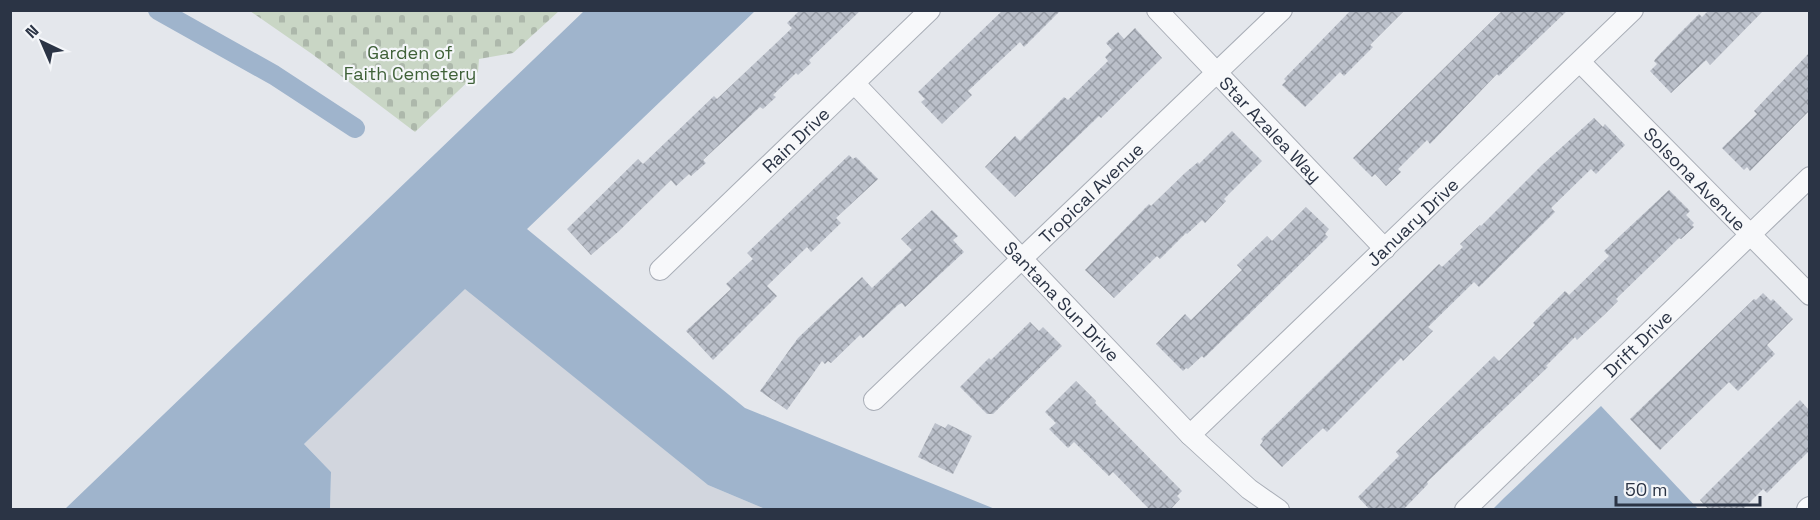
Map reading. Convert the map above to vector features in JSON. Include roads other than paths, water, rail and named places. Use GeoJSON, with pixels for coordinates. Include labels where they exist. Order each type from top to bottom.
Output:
{"type":"FeatureCollection","features":[{"type":"Feature","properties":{"kind":"street","name":"Rain Drive"},"geometry":{"type":"LineString","coordinates":[[660,270],[930,10]]}},
{"type":"Feature","properties":{"kind":"street","name":"Star Azalea Way"},"geometry":{"type":"LineString","coordinates":[[1157,10],[1385,249]]}},
{"type":"Feature","properties":{"kind":"street","name":"Tropical Avenue"},"geometry":{"type":"LineString","coordinates":[[874,400],[1282,10]]}},
{"type":"Feature","properties":{"kind":"street","name":"January Drive"},"geometry":{"type":"LineString","coordinates":[[1190,435],[1633,10]]}},
{"type":"Feature","properties":{"kind":"street","name":"Solsona Avenue"},"geometry":{"type":"LineString","coordinates":[[1580,62],[1809,295]]}},
{"type":"Feature","properties":{"kind":"street","name":"Santana Sun Drive"},"geometry":{"type":"LineString","coordinates":[[855,84],[1190,435],[1249,489],[1279,510]]}},
{"type":"Feature","properties":{"kind":"street","name":"Drift Drive"},"geometry":{"type":"LineString","coordinates":[[1465,510],[1809,177]]}},
{"type":"Feature","properties":{"kind":"water"},"geometry":{"type":"Polygon","coordinates":[[[584,11],[755,11],[527,229],[745,408],[995,509],[765,509],[708,485],[465,289],[304,444],[331,472],[330,509],[65,509],[584,11]]]}},
{"type":"Feature","properties":{"kind":"water"},"geometry":{"type":"Polygon","coordinates":[[[1601,406],[1698,509],[1493,509],[1504,498],[1601,406]]]}},
{"type":"Feature","properties":{"kind":"waterway"},"geometry":{"type":"LineString","coordinates":[[158,10],[274,75],[355,128]]}},
{"type":"Feature","properties":{"kind":"park label","name":"Garden of Faith Cemetery"},"geometry":{"type":"Point","coordinates":[410,62]}}]}
